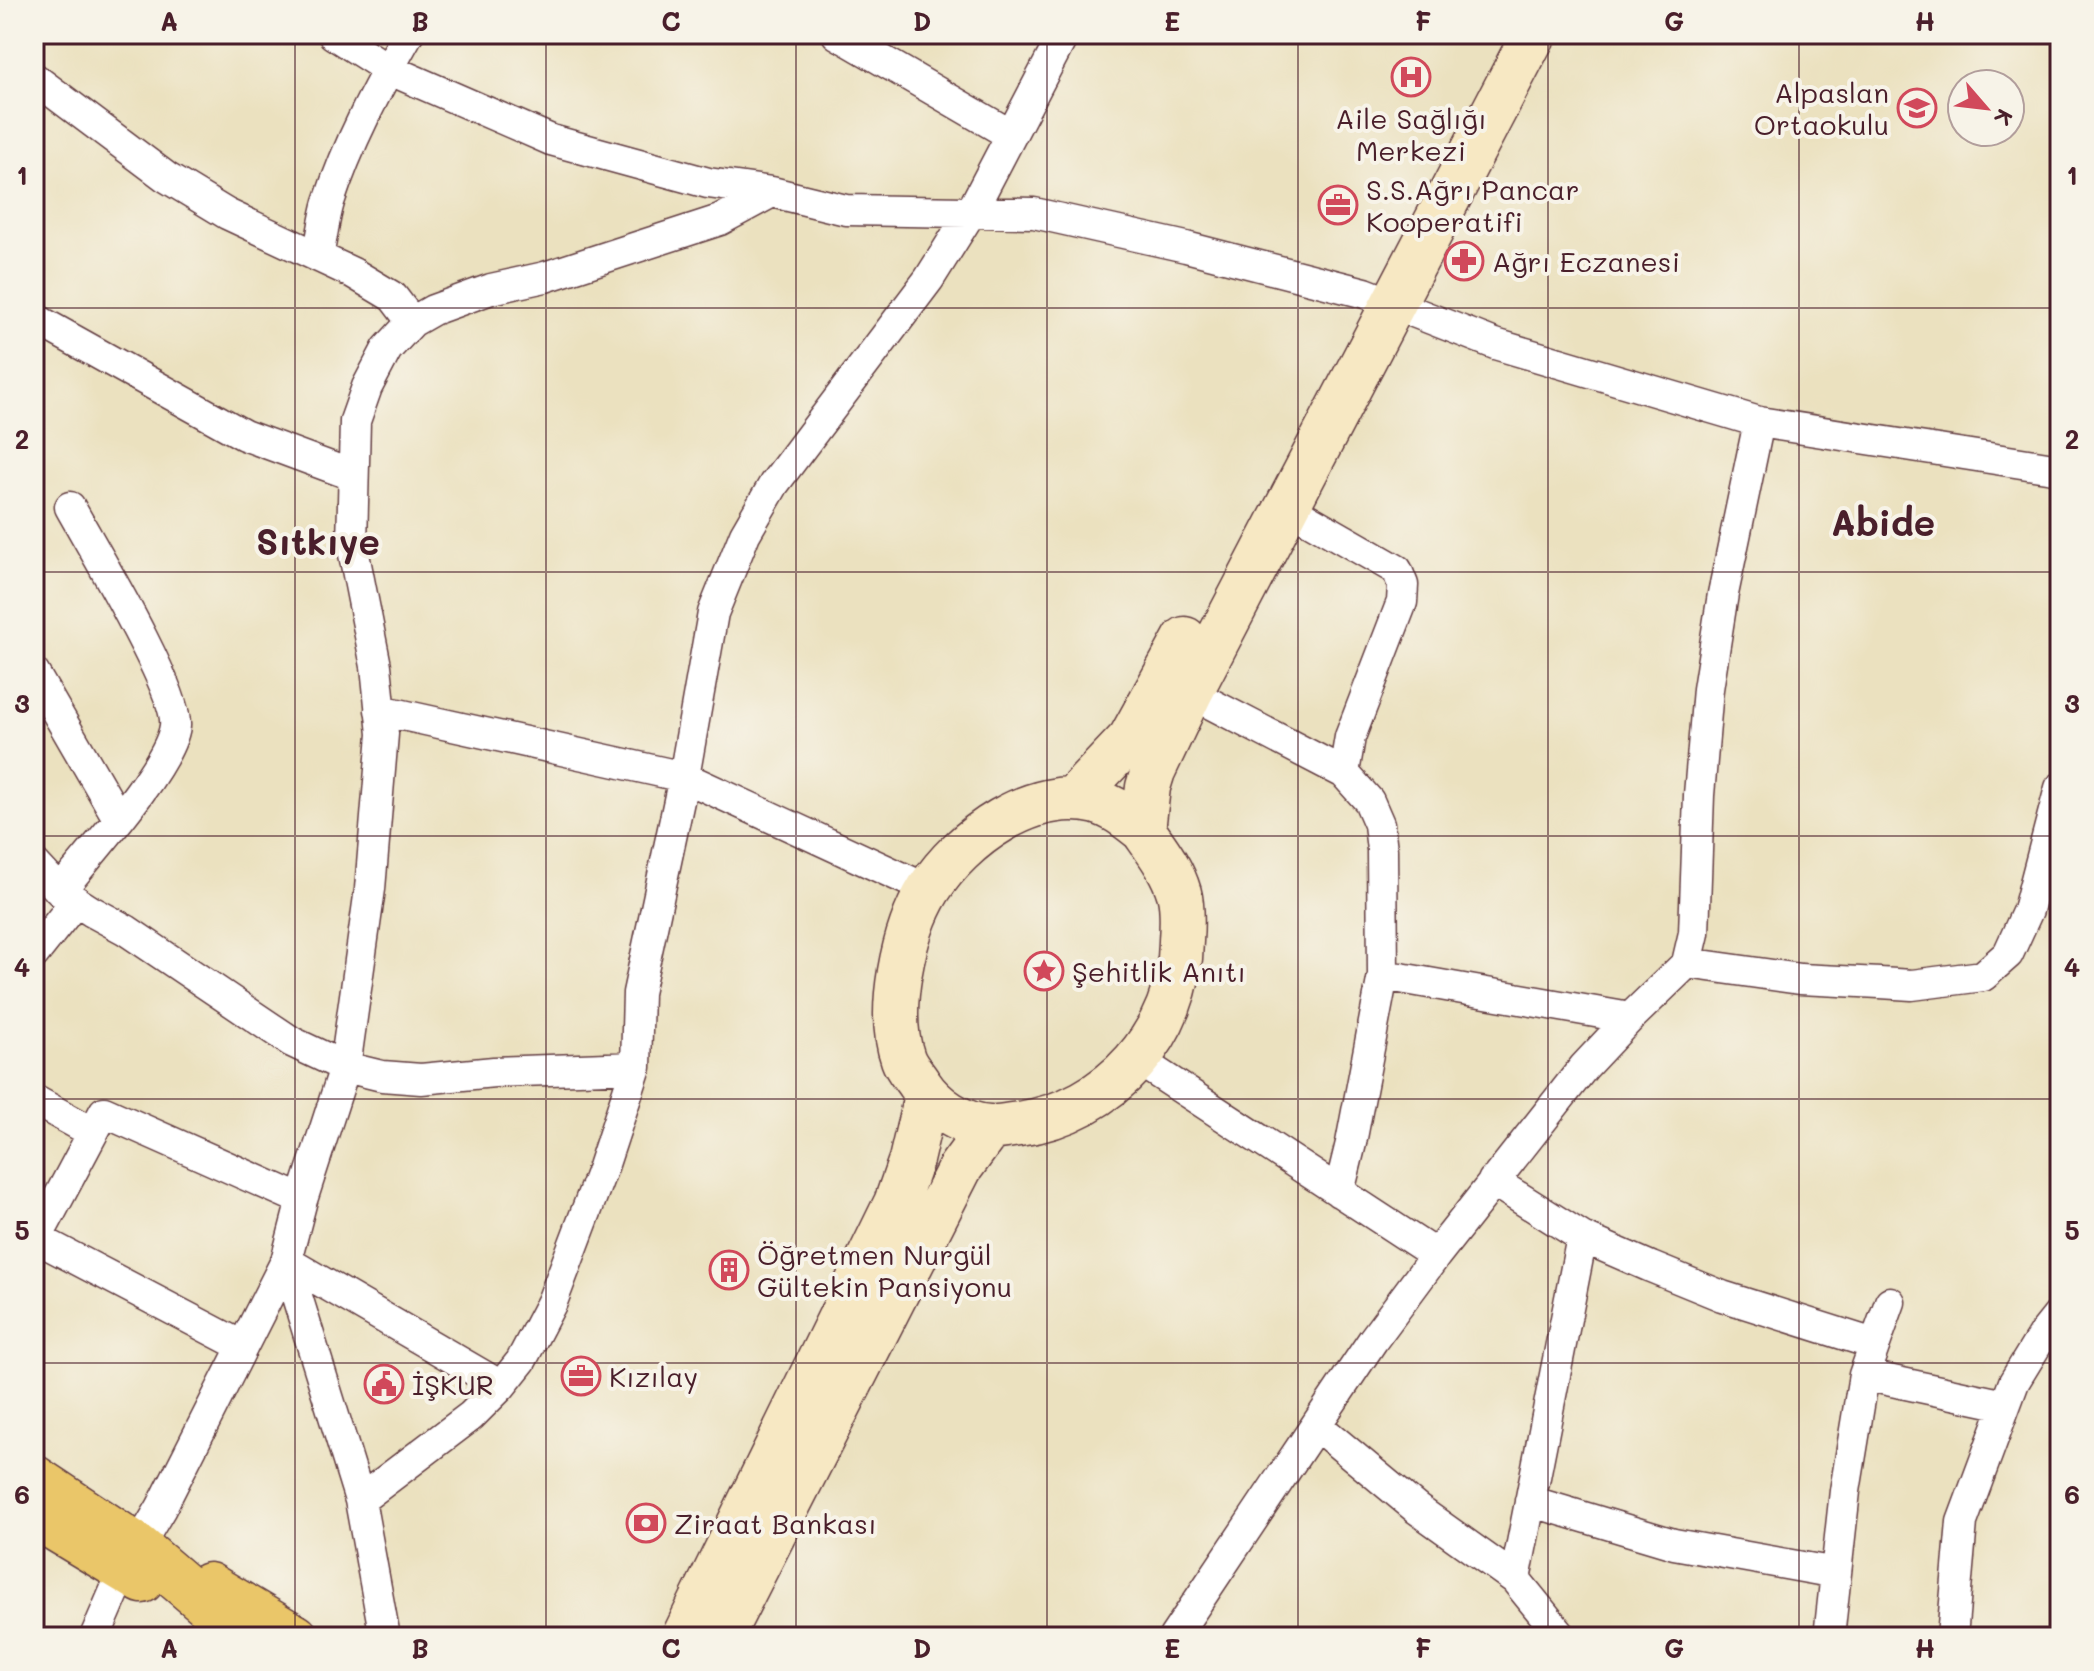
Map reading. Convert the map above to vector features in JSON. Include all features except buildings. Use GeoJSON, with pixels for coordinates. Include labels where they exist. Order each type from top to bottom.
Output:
{"type":"FeatureCollection","features":[{"type":"Feature","properties":{"kind":"main road"},"geometry":{"type":"LineString","coordinates":[[1143,830],[1153,771],[1287,507],[1500,34]]}},
{"type":"Feature","properties":{"kind":"main road"},"geometry":{"type":"LineString","coordinates":[[1073,799],[1130,739],[1379,298],[1534,34]]}},
{"type":"Feature","properties":{"kind":"main road"},"geometry":{"type":"LineString","coordinates":[[1073,799],[1098,803],[1120,812],[1143,830],[1168,864],[1179,895],[1182,930],[1181,964],[1173,996],[1138,1060],[1108,1087],[1045,1119],[990,1127],[946,1112],[926,1096],[903,1060],[895,1014],[899,977],[911,930],[929,890],[959,853],[990,827],[1028,807],[1073,799]]}},
{"type":"Feature","properties":{"kind":"main road"},"geometry":{"type":"LineString","coordinates":[[684,1637],[896,1203],[911,1160],[926,1096]]}},
{"type":"Feature","properties":{"kind":"main road"},"geometry":{"type":"LineString","coordinates":[[721,1637],[960,1168],[990,1127]]}},
{"type":"Feature","properties":{"kind":"main road"},"geometry":{"type":"LineString","coordinates":[[34,1477],[130,1559],[228,1634]]}},
{"type":"Feature","properties":{"kind":"main road"},"geometry":{"type":"LineString","coordinates":[[34,1516],[245,1605],[296,1637]]}},
{"type":"Feature","properties":{"kind":"street"},"geometry":{"type":"LineString","coordinates":[[333,34],[388,69],[551,140],[708,183],[772,192],[846,210],[1034,213],[1186,247],[1379,298],[1495,344],[1759,422],[2060,469]]}},
{"type":"Feature","properties":{"kind":"street"},"geometry":{"type":"LineString","coordinates":[[318,256],[329,203],[348,153],[408,34]]}},
{"type":"Feature","properties":{"kind":"street"},"geometry":{"type":"LineString","coordinates":[[837,34],[1011,135]]}},
{"type":"Feature","properties":{"kind":"street"},"geometry":{"type":"LineString","coordinates":[[360,1500],[471,1416],[501,1386],[521,1361],[552,1302],[603,1167],[636,1067],[638,993],[684,777],[713,613],[745,534],[774,484],[929,279],[971,212],[1064,34]]}},
{"type":"Feature","properties":{"kind":"street"},"geometry":{"type":"LineString","coordinates":[[34,78],[166,177],[227,214],[318,256],[393,297],[412,322]]}},
{"type":"Feature","properties":{"kind":"street"},"geometry":{"type":"LineString","coordinates":[[95,1637],[130,1559],[161,1508],[286,1261],[302,1200],[345,1067],[370,889],[383,734],[376,666],[352,544],[355,421],[367,387],[387,349],[412,322],[433,310],[491,289],[545,277],[720,220],[772,192]]}},
{"type":"Feature","properties":{"kind":"street"},"geometry":{"type":"LineString","coordinates":[[34,318],[244,435],[352,475]]}},
{"type":"Feature","properties":{"kind":"street"},"geometry":{"type":"LineString","coordinates":[[1174,1637],[1373,1340],[1436,1255],[1584,1067],[1687,963],[1694,933],[1699,795],[1708,689],[1723,594],[1759,422]]}},
{"type":"Feature","properties":{"kind":"street"},"geometry":{"type":"LineString","coordinates":[[34,954],[118,818],[147,782],[166,751],[175,726],[172,704],[127,609],[70,507]]}},
{"type":"Feature","properties":{"kind":"street"},"geometry":{"type":"LineString","coordinates":[[1287,507],[1397,570],[1403,585],[1402,602],[1350,737],[1344,773]]}},
{"type":"Feature","properties":{"kind":"street"},"geometry":{"type":"LineString","coordinates":[[34,673],[118,818]]}},
{"type":"Feature","properties":{"kind":"street"},"geometry":{"type":"LineString","coordinates":[[1190,693],[1344,773],[1369,801],[1379,824],[1383,975],[1339,1192]]}},
{"type":"Feature","properties":{"kind":"street"},"geometry":{"type":"LineString","coordinates":[[380,710],[684,777],[929,890]]}},
{"type":"Feature","properties":{"kind":"street"},"geometry":{"type":"LineString","coordinates":[[1687,963],[1800,979],[1912,985],[1983,976],[2008,954],[2028,910],[2060,788]]}},
{"type":"Feature","properties":{"kind":"street"},"geometry":{"type":"LineString","coordinates":[[34,863],[68,896],[126,930],[292,1042],[345,1067],[382,1076],[421,1079],[494,1072],[636,1067]]}},
{"type":"Feature","properties":{"kind":"street"},"geometry":{"type":"LineString","coordinates":[[1383,975],[1630,1018]]}},
{"type":"Feature","properties":{"kind":"street"},"geometry":{"type":"LineString","coordinates":[[1138,1060],[1436,1255]]}},
{"type":"Feature","properties":{"kind":"street"},"geometry":{"type":"LineString","coordinates":[[34,1100],[92,1132]]}},
{"type":"Feature","properties":{"kind":"street"},"geometry":{"type":"LineString","coordinates":[[242,1346],[36,1238],[104,1112],[302,1200]]}},
{"type":"Feature","properties":{"kind":"street"},"geometry":{"type":"LineString","coordinates":[[1493,1181],[1582,1237],[1722,1296],[1874,1344]]}},
{"type":"Feature","properties":{"kind":"street"},"geometry":{"type":"LineString","coordinates":[[1515,1579],[1582,1237]]}},
{"type":"Feature","properties":{"kind":"street"},"geometry":{"type":"LineString","coordinates":[[286,1261],[501,1386]]}},
{"type":"Feature","properties":{"kind":"street"},"geometry":{"type":"LineString","coordinates":[[286,1261],[360,1500],[385,1637]]}},
{"type":"Feature","properties":{"kind":"street"},"geometry":{"type":"LineString","coordinates":[[1829,1637],[1845,1491],[1864,1375],[1890,1302]]}},
{"type":"Feature","properties":{"kind":"street"},"geometry":{"type":"LineString","coordinates":[[1952,1637],[1962,1522],[2014,1382],[2060,1313]]}},
{"type":"Feature","properties":{"kind":"street"},"geometry":{"type":"LineString","coordinates":[[1864,1375],[2005,1405]]}},
{"type":"Feature","properties":{"kind":"street"},"geometry":{"type":"LineString","coordinates":[[1316,1425],[1417,1509],[1515,1579],[1562,1637]]}},
{"type":"Feature","properties":{"kind":"street"},"geometry":{"type":"LineString","coordinates":[[1530,1501],[1674,1544],[1836,1573]]}},
{"type":"Feature","properties":{"kind":"place","name":"Aile Sağlığı Merkezi"},"geometry":{"type":"Point","coordinates":[1411,77]}},
{"type":"Feature","properties":{"kind":"place","name":"Alpaslan Ortaokulu"},"geometry":{"type":"Point","coordinates":[1917,108]}},
{"type":"Feature","properties":{"kind":"place","name":"S.S.Ağrı Pancar Kooperatifi"},"geometry":{"type":"Point","coordinates":[1338,205]}},
{"type":"Feature","properties":{"kind":"place","name":"Ağrı Eczanesi"},"geometry":{"type":"Point","coordinates":[1464,261]}},
{"type":"Feature","properties":{"kind":"place","name":"Şehitlik Anıtı"},"geometry":{"type":"Point","coordinates":[1044,971]}},
{"type":"Feature","properties":{"kind":"place","name":"Öğretmen Nurgül Gültekin Pansiyonu"},"geometry":{"type":"Point","coordinates":[729,1270]}},
{"type":"Feature","properties":{"kind":"place","name":"Kızılay"},"geometry":{"type":"Point","coordinates":[581,1376]}},
{"type":"Feature","properties":{"kind":"place","name":"İŞKUR"},"geometry":{"type":"Point","coordinates":[384,1384]}},
{"type":"Feature","properties":{"kind":"place","name":"Ziraat Bankası"},"geometry":{"type":"Point","coordinates":[646,1523]}},
{"type":"Feature","properties":{"kind":"district","name":"Abide"},"geometry":{"type":"Point","coordinates":[1883,521]}},
{"type":"Feature","properties":{"kind":"district","name":"Sıtkıye"},"geometry":{"type":"Point","coordinates":[318,540]}}]}
